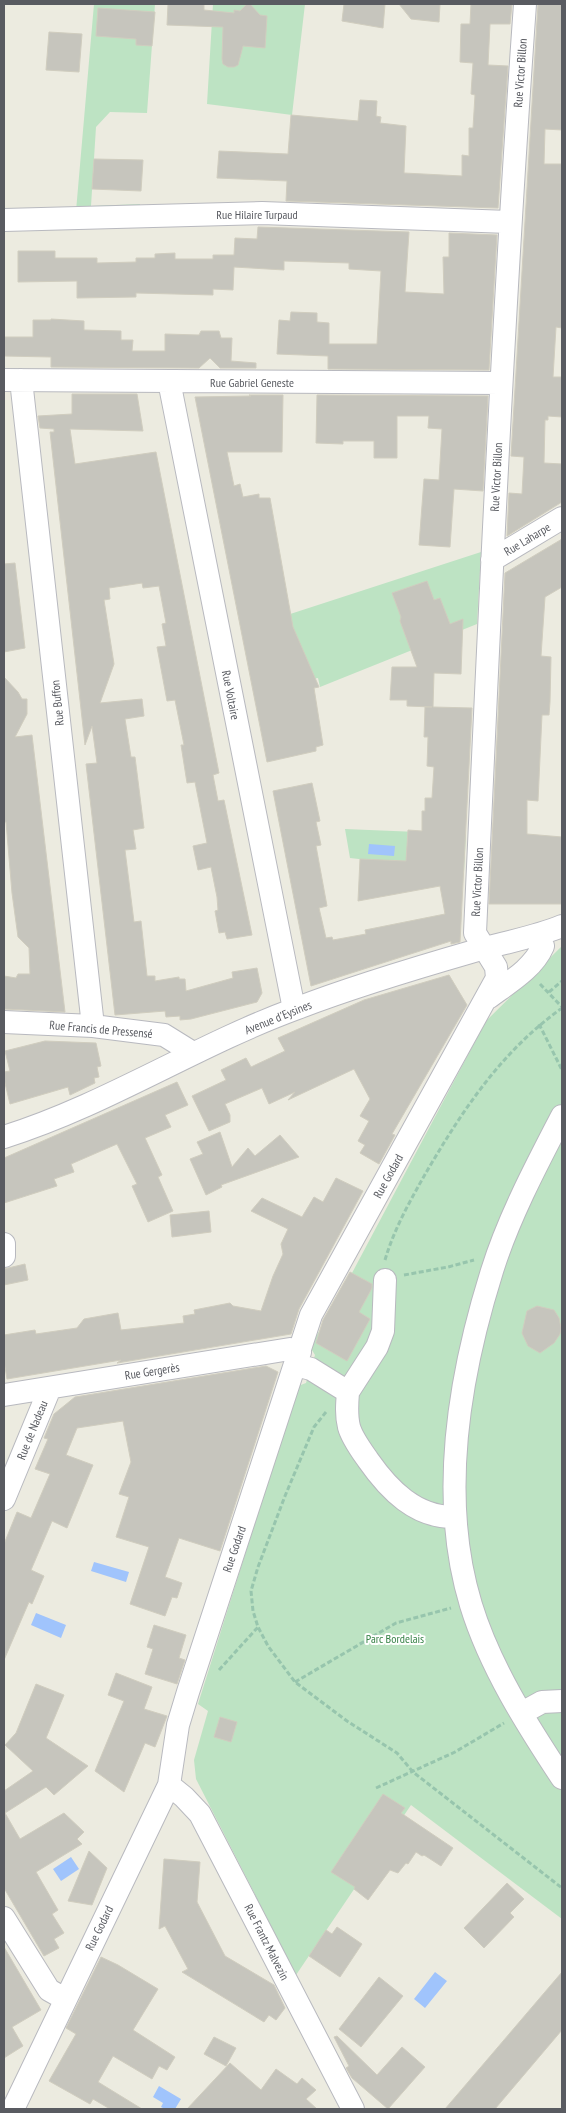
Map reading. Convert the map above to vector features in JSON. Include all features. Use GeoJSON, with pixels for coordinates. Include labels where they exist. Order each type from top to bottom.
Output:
{"type":"FeatureCollection","features":[{"type":"Feature","properties":{"kind":"street","name":"Rue Victor Billon"},"geometry":{"type":"LineString","coordinates":[[485,1000],[496,978],[496,967],[475,933],[500,383],[509,222],[525,4]]}},
{"type":"Feature","properties":{"kind":"street","name":"Rue Hilaire Turpaud"},"geometry":{"type":"LineString","coordinates":[[4,220],[262,213],[509,222]]}},
{"type":"Feature","properties":{"kind":"street","name":"Rue Gabriel Geneste"},"geometry":{"type":"LineString","coordinates":[[12,380],[500,383]]}},
{"type":"Feature","properties":{"kind":"street","name":"Rue Buffon"},"geometry":{"type":"LineString","coordinates":[[12,380],[93,1026]]}},
{"type":"Feature","properties":{"kind":"street","name":"Rue Voltaire"},"geometry":{"type":"LineString","coordinates":[[169,381],[294,1009]]}},
{"type":"Feature","properties":{"kind":"street","name":"Rue Laharpe"},"geometry":{"type":"LineString","coordinates":[[492,560],[562,518]]}},
{"type":"Feature","properties":{"kind":"street","name":"Avenue d'Eysines"},"geometry":{"type":"LineString","coordinates":[[4,1137],[35,1127],[110,1096],[193,1053],[294,1009],[484,948],[562,926]]}},
{"type":"Feature","properties":{"kind":"street"},"geometry":{"type":"LineString","coordinates":[[485,1000],[527,968],[539,956],[543,946],[539,934]]}},
{"type":"Feature","properties":{"kind":"street","name":"Rue Godard"},"geometry":{"type":"LineString","coordinates":[[12,2109],[168,1785],[178,1725],[212,1615],[311,1315],[485,1000]]}},
{"type":"Feature","properties":{"kind":"street","name":"Rue Francis de Pressensé"},"geometry":{"type":"LineString","coordinates":[[4,1022],[93,1026],[164,1035],[193,1053]]}},
{"type":"Feature","properties":{"kind":"street"},"geometry":{"type":"LineString","coordinates":[[562,1116],[540,1157],[492,1270],[474,1335],[463,1397],[457,1438],[454,1489],[455,1517],[463,1570],[471,1604],[492,1659],[522,1713],[562,1778]]}},
{"type":"Feature","properties":{"kind":"street"},"geometry":{"type":"LineString","coordinates":[[4,1244],[4,1256]]}},
{"type":"Feature","properties":{"kind":"street"},"geometry":{"type":"LineString","coordinates":[[384,1280],[383,1331],[377,1347],[348,1392],[347,1410],[350,1428],[360,1449],[390,1488],[413,1506],[427,1514],[455,1517]]}},
{"type":"Feature","properties":{"kind":"street","name":"Rue Gergerès"},"geometry":{"type":"LineString","coordinates":[[4,1395],[290,1349],[311,1369],[348,1392]]}},
{"type":"Feature","properties":{"kind":"street","name":"Rue de Nadeau"},"geometry":{"type":"LineString","coordinates":[[4,1500],[50,1388]]}},
{"type":"Feature","properties":{"kind":"street"},"geometry":{"type":"LineString","coordinates":[[522,1713],[542,1702],[562,1702]]}},
{"type":"Feature","properties":{"kind":"street","name":"Rue Frantz Malvezin"},"geometry":{"type":"LineString","coordinates":[[168,1785],[184,1797],[200,1814],[353,2109]]}},
{"type":"Feature","properties":{"kind":"street"},"geometry":{"type":"LineString","coordinates":[[4,1918],[49,1990],[65,1999]]}},
{"type":"Feature","properties":{"kind":"path"},"geometry":{"type":"LineString","coordinates":[[500,1250],[466,1263],[384,1280],[384,1265],[390,1242],[419,1185],[451,1130],[484,1082],[540,1024],[562,1007],[527,968]]}},
{"type":"Feature","properties":{"kind":"path"},"geometry":{"type":"LineString","coordinates":[[549,992],[562,981]]}},
{"type":"Feature","properties":{"kind":"path"},"geometry":{"type":"LineString","coordinates":[[540,1024],[562,1070]]}},
{"type":"Feature","properties":{"kind":"path"},"geometry":{"type":"LineString","coordinates":[[348,1392],[326,1411],[314,1427],[281,1505],[251,1591],[253,1611],[258,1628],[268,1646],[295,1682],[347,1721],[397,1754],[413,1772],[562,1888]]}},
{"type":"Feature","properties":{"kind":"path"},"geometry":{"type":"LineString","coordinates":[[295,1682],[396,1623],[471,1604]]}},
{"type":"Feature","properties":{"kind":"path"},"geometry":{"type":"LineString","coordinates":[[216,1676],[220,1668],[258,1628]]}},
{"type":"Feature","properties":{"kind":"path"},"geometry":{"type":"LineString","coordinates":[[376,1788],[455,1752],[522,1713]]}},
{"type":"Feature","properties":{"kind":"green space"},"geometry":{"type":"Polygon","coordinates":[[[94,4],[155,4],[147,113],[110,112],[96,127],[91,206],[140,204],[139,213],[76,211],[94,4]]]}},
{"type":"Feature","properties":{"kind":"green space"},"geometry":{"type":"Polygon","coordinates":[[[213,4],[305,4],[292,115],[207,104],[213,4]]]}},
{"type":"Feature","properties":{"kind":"green space"},"geometry":{"type":"Polygon","coordinates":[[[481,552],[477,624],[320,687],[318,678],[293,682],[281,617],[481,552]]]}},
{"type":"Feature","properties":{"kind":"green space"},"geometry":{"type":"Polygon","coordinates":[[[345,829],[466,834],[464,871],[350,858],[345,829]]]}},
{"type":"Feature","properties":{"kind":"green space","name":"Parc Bordelais"},"geometry":{"type":"Polygon","coordinates":[[[562,946],[562,1919],[411,1805],[296,1975],[196,1779],[194,1760],[208,1711],[198,1704],[298,1386],[306,1383],[315,1355],[310,1347],[352,1273],[486,1021],[562,946]]]}},
{"type":"Feature","properties":{"kind":"water"},"geometry":{"type":"Polygon","coordinates":[[[369,844],[395,846],[394,856],[368,854],[369,844]]]}},
{"type":"Feature","properties":{"kind":"water"},"geometry":{"type":"Polygon","coordinates":[[[94,1562],[129,1572],[126,1582],[91,1571],[94,1562]]]}},
{"type":"Feature","properties":{"kind":"water"},"geometry":{"type":"Polygon","coordinates":[[[36,1613],[66,1625],[61,1638],[31,1625],[36,1613]]]}},
{"type":"Feature","properties":{"kind":"water"},"geometry":{"type":"Polygon","coordinates":[[[71,1857],[79,1869],[61,1881],[53,1869],[71,1857]]]}},
{"type":"Feature","properties":{"kind":"water"},"geometry":{"type":"Polygon","coordinates":[[[435,1972],[447,1981],[425,2008],[414,1999],[435,1972]]]}},
{"type":"Feature","properties":{"kind":"water"},"geometry":{"type":"Polygon","coordinates":[[[159,2086],[181,2099],[175,2109],[161,2107],[163,2103],[153,2097],[159,2086]]]}},
{"type":"Feature","properties":{"kind":"building"},"geometry":{"type":"Polygon","coordinates":[[[168,4],[204,4],[204,10],[234,13],[234,10],[240,11],[247,4],[250,4],[260,15],[267,16],[265,48],[243,46],[238,65],[228,67],[223,64],[222,59],[223,27],[167,25],[168,4]]]}},
{"type":"Feature","properties":{"kind":"building"},"geometry":{"type":"Polygon","coordinates":[[[344,4],[385,4],[383,28],[342,21],[344,4]]]}},
{"type":"Feature","properties":{"kind":"building"},"geometry":{"type":"Polygon","coordinates":[[[399,4],[440,4],[439,22],[411,19],[399,4]]]}},
{"type":"Feature","properties":{"kind":"building"},"geometry":{"type":"Polygon","coordinates":[[[471,4],[512,4],[510,24],[490,24],[488,65],[508,66],[498,208],[286,201],[287,181],[217,178],[219,151],[288,154],[291,115],[358,121],[360,100],[377,101],[376,116],[381,117],[380,123],[406,126],[404,173],[462,176],[462,155],[469,156],[469,128],[473,128],[475,95],[471,94],[473,63],[460,62],[461,24],[470,24],[471,4]]]}},
{"type":"Feature","properties":{"kind":"building"},"geometry":{"type":"Polygon","coordinates":[[[538,4],[562,4],[562,130],[545,129],[544,164],[562,164],[562,328],[556,327],[553,377],[562,377],[562,417],[548,416],[548,420],[545,420],[544,463],[562,464],[562,502],[507,536],[509,493],[522,494],[524,457],[511,456],[538,4]]]}},
{"type":"Feature","properties":{"kind":"building"},"geometry":{"type":"Polygon","coordinates":[[[98,8],[155,12],[152,46],[136,45],[136,39],[96,36],[98,8]]]}},
{"type":"Feature","properties":{"kind":"building"},"geometry":{"type":"Polygon","coordinates":[[[49,32],[82,34],[79,72],[46,70],[49,32]]]}},
{"type":"Feature","properties":{"kind":"building"},"geometry":{"type":"Polygon","coordinates":[[[94,159],[143,160],[141,191],[92,189],[94,159]]]}},
{"type":"Feature","properties":{"kind":"building"},"geometry":{"type":"Polygon","coordinates":[[[258,227],[409,232],[405,292],[444,294],[443,257],[449,257],[449,233],[497,235],[489,370],[328,369],[328,356],[277,354],[279,320],[290,321],[291,312],[317,313],[317,322],[329,323],[329,344],[377,344],[381,271],[349,269],[349,263],[284,261],[284,270],[234,267],[233,290],[213,289],[213,295],[136,293],[136,297],[77,298],[77,281],[18,282],[18,251],[55,251],[55,258],[97,258],[97,263],[136,262],[136,258],[155,258],[155,254],[175,253],[175,259],[213,259],[213,255],[234,255],[235,238],[257,239],[258,227]]]}},
{"type":"Feature","properties":{"kind":"building"},"geometry":{"type":"Polygon","coordinates":[[[33,320],[84,321],[84,330],[121,331],[121,340],[133,340],[132,351],[165,351],[165,334],[199,335],[201,331],[219,331],[221,338],[232,338],[231,361],[256,363],[256,368],[220,368],[210,358],[199,368],[51,367],[51,357],[4,356],[4,337],[33,337],[33,320]]]}},
{"type":"Feature","properties":{"kind":"building"},"geometry":{"type":"Polygon","coordinates":[[[72,394],[137,394],[143,431],[70,429],[75,464],[156,452],[219,773],[213,775],[218,801],[224,800],[252,935],[227,939],[225,932],[219,933],[215,911],[218,910],[217,897],[211,867],[198,870],[193,846],[207,843],[195,782],[187,783],[181,745],[184,745],[175,700],[167,701],[157,647],[166,646],[162,624],[166,623],[159,586],[143,588],[142,583],[109,588],[110,599],[104,600],[114,664],[100,703],[142,699],[144,716],[125,719],[131,757],[135,757],[144,828],[133,830],[136,849],[125,850],[134,922],[141,921],[147,976],[155,976],[155,981],[179,977],[179,979],[185,979],[186,991],[233,978],[232,972],[257,968],[262,993],[257,1002],[191,1019],[180,1020],[180,1016],[166,1017],[165,1011],[115,1015],[86,764],[97,763],[92,726],[85,745],[50,432],[54,432],[54,429],[40,428],[38,416],[72,414],[72,394]]]}},
{"type":"Feature","properties":{"kind":"building"},"geometry":{"type":"Polygon","coordinates":[[[249,395],[283,395],[282,452],[227,452],[234,486],[240,484],[243,497],[259,494],[259,498],[270,498],[293,627],[319,687],[314,688],[323,745],[316,747],[316,751],[267,762],[195,397],[251,396],[249,395]]]}},
{"type":"Feature","properties":{"kind":"building"},"geometry":{"type":"Polygon","coordinates":[[[317,395],[488,396],[483,491],[454,489],[450,547],[419,545],[424,479],[439,480],[442,429],[428,428],[429,416],[397,416],[397,458],[374,458],[374,441],[343,441],[343,444],[316,443],[317,395]]]}},
{"type":"Feature","properties":{"kind":"building"},"geometry":{"type":"Polygon","coordinates":[[[562,539],[562,587],[545,597],[541,656],[551,657],[550,702],[549,715],[542,715],[538,801],[527,800],[527,834],[562,837],[562,904],[489,904],[505,573],[562,539]]]}},
{"type":"Feature","properties":{"kind":"building"},"geometry":{"type":"Polygon","coordinates":[[[15,563],[25,648],[4,652],[4,564],[15,563]]]}},
{"type":"Feature","properties":{"kind":"building"},"geometry":{"type":"Polygon","coordinates":[[[427,581],[434,600],[440,598],[450,624],[463,619],[461,674],[434,673],[433,707],[472,708],[460,942],[451,944],[451,941],[311,986],[273,791],[312,783],[320,821],[316,822],[321,845],[316,846],[327,906],[319,908],[326,938],[332,937],[333,940],[366,934],[365,930],[445,914],[440,886],[358,901],[360,859],[406,861],[408,830],[422,831],[422,811],[425,811],[425,798],[432,798],[434,767],[427,766],[428,737],[424,737],[425,707],[432,707],[407,706],[407,700],[390,700],[392,667],[417,667],[392,593],[427,581]]]}},
{"type":"Feature","properties":{"kind":"building"},"geometry":{"type":"Polygon","coordinates":[[[4,677],[22,699],[27,699],[27,714],[15,737],[32,735],[65,1012],[4,1009],[4,976],[16,978],[18,974],[30,974],[29,948],[18,937],[6,822],[4,822],[4,677]]]}},
{"type":"Feature","properties":{"kind":"building"},"geometry":{"type":"Polygon","coordinates":[[[449,975],[467,1005],[392,1134],[395,1135],[379,1164],[360,1153],[365,1145],[358,1141],[369,1121],[360,1116],[370,1099],[354,1069],[288,1100],[295,1092],[269,1104],[262,1088],[225,1104],[230,1115],[230,1122],[209,1131],[192,1096],[226,1080],[221,1070],[246,1058],[251,1067],[285,1051],[278,1038],[364,1000],[449,975]]]}},
{"type":"Feature","properties":{"kind":"building"},"geometry":{"type":"Polygon","coordinates":[[[45,1041],[96,1043],[101,1066],[97,1067],[99,1077],[94,1078],[95,1083],[70,1095],[68,1087],[10,1104],[4,1079],[4,1072],[10,1071],[5,1051],[45,1041]]]}},
{"type":"Feature","properties":{"kind":"building"},"geometry":{"type":"Polygon","coordinates":[[[177,1082],[188,1105],[165,1115],[171,1127],[145,1138],[162,1175],[158,1177],[173,1211],[148,1222],[132,1186],[137,1184],[117,1144],[71,1164],[74,1172],[54,1179],[57,1186],[4,1203],[4,1158],[177,1082]]]}},
{"type":"Feature","properties":{"kind":"building"},"geometry":{"type":"Polygon","coordinates":[[[220,1132],[232,1167],[248,1148],[255,1156],[280,1135],[299,1157],[221,1185],[222,1187],[206,1195],[190,1159],[203,1154],[197,1142],[220,1132]]]}},
{"type":"Feature","properties":{"kind":"building"},"geometry":{"type":"Polygon","coordinates":[[[336,1178],[363,1191],[299,1309],[291,1334],[7,1379],[4,1361],[4,1335],[35,1330],[36,1334],[77,1328],[84,1319],[118,1313],[121,1330],[184,1323],[183,1316],[195,1314],[194,1310],[230,1303],[233,1306],[261,1311],[283,1254],[281,1244],[288,1229],[251,1211],[262,1198],[302,1217],[314,1197],[323,1202],[336,1178]]]}},
{"type":"Feature","properties":{"kind":"building"},"geometry":{"type":"Polygon","coordinates":[[[209,1211],[211,1232],[172,1237],[170,1215],[209,1211]]]}},
{"type":"Feature","properties":{"kind":"building"},"geometry":{"type":"Polygon","coordinates":[[[25,1264],[28,1280],[4,1285],[4,1269],[25,1264]]]}},
{"type":"Feature","properties":{"kind":"building"},"geometry":{"type":"Polygon","coordinates":[[[350,1272],[372,1284],[372,1288],[359,1312],[370,1319],[347,1361],[316,1343],[323,1320],[350,1272]]]}},
{"type":"Feature","properties":{"kind":"building"},"geometry":{"type":"Polygon","coordinates":[[[537,1306],[554,1310],[559,1318],[561,1328],[560,1334],[554,1343],[540,1353],[528,1346],[522,1333],[527,1311],[537,1306]]]}},
{"type":"Feature","properties":{"kind":"building"},"geometry":{"type":"Polygon","coordinates":[[[266,1366],[278,1372],[220,1551],[179,1538],[165,1577],[182,1583],[177,1598],[172,1597],[165,1616],[130,1604],[149,1547],[116,1537],[129,1497],[119,1494],[131,1462],[123,1421],[77,1428],[66,1455],[93,1465],[67,1528],[52,1521],[31,1570],[44,1576],[32,1604],[29,1602],[4,1660],[4,1544],[17,1512],[31,1518],[50,1474],[35,1469],[48,1439],[44,1438],[54,1414],[75,1397],[266,1366]]]}},
{"type":"Feature","properties":{"kind":"building"},"geometry":{"type":"Polygon","coordinates":[[[154,1625],[186,1635],[179,1658],[185,1660],[177,1684],[145,1674],[153,1649],[147,1647],[154,1625]]]}},
{"type":"Feature","properties":{"kind":"building"},"geometry":{"type":"Polygon","coordinates":[[[116,1673],[152,1687],[144,1709],[167,1716],[155,1747],[145,1743],[124,1792],[95,1771],[124,1701],[108,1695],[116,1673]]]}},
{"type":"Feature","properties":{"kind":"building"},"geometry":{"type":"Polygon","coordinates":[[[36,1684],[64,1695],[46,1738],[88,1766],[54,1795],[46,1787],[5,1813],[20,1839],[64,1813],[84,1832],[77,1839],[82,1844],[36,1872],[58,1910],[52,1914],[64,1933],[54,1939],[59,1948],[44,1956],[4,1888],[4,1791],[33,1771],[5,1745],[16,1733],[36,1684]]]}},
{"type":"Feature","properties":{"kind":"building"},"geometry":{"type":"Polygon","coordinates":[[[220,1717],[237,1722],[231,1742],[214,1737],[220,1717]]]}},
{"type":"Feature","properties":{"kind":"building"},"geometry":{"type":"Polygon","coordinates":[[[383,1794],[405,1808],[401,1813],[453,1848],[441,1866],[416,1852],[408,1864],[406,1863],[398,1873],[390,1870],[368,1900],[354,1889],[355,1887],[331,1872],[383,1794]]]}},
{"type":"Feature","properties":{"kind":"building"},"geometry":{"type":"Polygon","coordinates":[[[89,1851],[107,1868],[92,1905],[68,1901],[89,1851]]]}},
{"type":"Feature","properties":{"kind":"building"},"geometry":{"type":"Polygon","coordinates":[[[164,1859],[200,1862],[197,1902],[225,1956],[274,1985],[285,2008],[276,2020],[269,2015],[264,2022],[182,1972],[188,1969],[165,1926],[159,1929],[164,1859]]]}},
{"type":"Feature","properties":{"kind":"building"},"geometry":{"type":"Polygon","coordinates":[[[507,1883],[524,1899],[510,1913],[514,1917],[484,1948],[464,1928],[507,1883]]]}},
{"type":"Feature","properties":{"kind":"building"},"geometry":{"type":"Polygon","coordinates":[[[337,1927],[362,1944],[340,1977],[309,1956],[326,1930],[332,1934],[337,1927]]]}},
{"type":"Feature","properties":{"kind":"building"},"geometry":{"type":"Polygon","coordinates":[[[4,1947],[41,2010],[12,2027],[23,2046],[4,2058],[4,1947]]]}},
{"type":"Feature","properties":{"kind":"building"},"geometry":{"type":"Polygon","coordinates":[[[101,1957],[158,1989],[133,2030],[175,2057],[167,2070],[159,2066],[152,2079],[113,2056],[98,2082],[142,2109],[110,2109],[93,2099],[90,2104],[49,2081],[76,2034],[66,2028],[101,1957]]]}},
{"type":"Feature","properties":{"kind":"building"},"geometry":{"type":"Polygon","coordinates":[[[562,1972],[562,2030],[495,2109],[445,2109],[562,1972]]]}},
{"type":"Feature","properties":{"kind":"building"},"geometry":{"type":"Polygon","coordinates":[[[379,1977],[403,1996],[361,2047],[339,2029],[379,1977]]]}},
{"type":"Feature","properties":{"kind":"building"},"geometry":{"type":"Polygon","coordinates":[[[337,2036],[377,2075],[402,2047],[425,2067],[388,2109],[352,2078],[346,2068],[349,2066],[334,2037],[337,2036]]]}},
{"type":"Feature","properties":{"kind":"building"},"geometry":{"type":"Polygon","coordinates":[[[214,2037],[236,2048],[226,2066],[204,2054],[214,2037]]]}},
{"type":"Feature","properties":{"kind":"building"},"geometry":{"type":"Polygon","coordinates":[[[230,2063],[261,2090],[276,2069],[297,2084],[302,2078],[316,2090],[306,2099],[317,2109],[187,2109],[230,2063]]]}}]}
